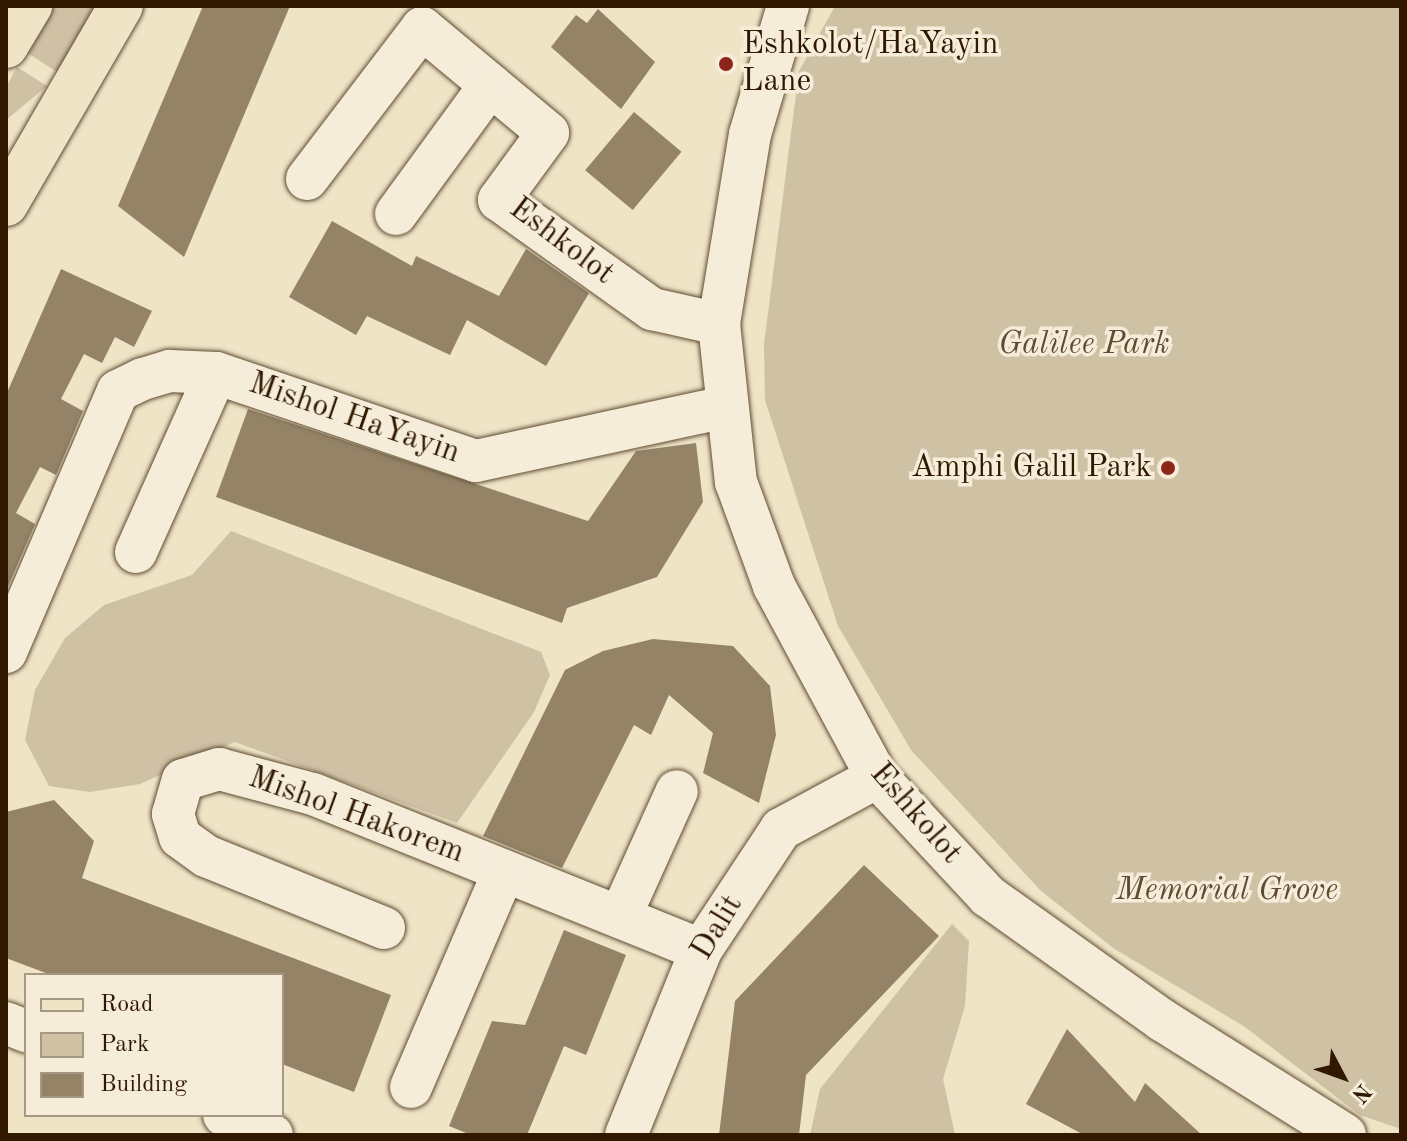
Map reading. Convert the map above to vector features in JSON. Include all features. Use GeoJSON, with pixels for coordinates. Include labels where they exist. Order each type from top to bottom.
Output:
{"type":"FeatureCollection","features":[{"type":"Feature","properties":{"kind":"main road"},"geometry":{"type":"LineString","coordinates":[[6,46],[30,6]]}},
{"type":"Feature","properties":{"kind":"main road"},"geometry":{"type":"LineString","coordinates":[[6,204],[121,6]]}},
{"type":"Feature","properties":{"kind":"street","name":"Eshkolot"},"geometry":{"type":"LineString","coordinates":[[788,6],[750,134],[719,324],[736,482],[774,586],[877,777],[1010,913],[1345,1135]]}},
{"type":"Feature","properties":{"kind":"street","name":"Eshkolot"},"geometry":{"type":"LineString","coordinates":[[307,179],[422,28],[548,133],[499,200],[652,309],[719,324]]}},
{"type":"Feature","properties":{"kind":"street"},"geometry":{"type":"LineString","coordinates":[[396,214],[490,85]]}},
{"type":"Feature","properties":{"kind":"street","name":"Mishol HaYayin"},"geometry":{"type":"LineString","coordinates":[[6,652],[118,391],[170,371],[216,373],[476,461],[726,407]]}},
{"type":"Feature","properties":{"kind":"street","name":"Mishol HaYayin"},"geometry":{"type":"LineString","coordinates":[[136,552],[216,373]]}},
{"type":"Feature","properties":{"kind":"street","name":"Mishol Hakorem"},"geometry":{"type":"LineString","coordinates":[[384,928],[206,856],[180,837],[173,814],[183,780],[219,769],[313,794],[701,950]]}},
{"type":"Feature","properties":{"kind":"street","name":"Dalit"},"geometry":{"type":"LineString","coordinates":[[626,1135],[701,950],[781,829],[877,777]]}},
{"type":"Feature","properties":{"kind":"street"},"geometry":{"type":"LineString","coordinates":[[620,917],[677,791]]}},
{"type":"Feature","properties":{"kind":"street"},"geometry":{"type":"LineString","coordinates":[[411,1087],[504,871]]}},
{"type":"Feature","properties":{"kind":"street"},"geometry":{"type":"LineString","coordinates":[[229,1117],[272,1135]]}},
{"type":"Feature","properties":{"kind":"green space"},"geometry":{"type":"Polygon","coordinates":[[[53,6],[100,6],[57,72],[26,52],[53,6]]]}},
{"type":"Feature","properties":{"kind":"green space","name":"Galilee Park"},"geometry":{"type":"Polygon","coordinates":[[[835,6],[1401,6],[1401,1129],[1360,1115],[1245,1027],[1113,948],[1040,890],[911,750],[838,626],[765,400],[764,344],[799,71],[835,6]]]}},
{"type":"Feature","properties":{"kind":"green space"},"geometry":{"type":"Polygon","coordinates":[[[17,67],[47,86],[6,120],[6,87],[17,67]]]}},
{"type":"Feature","properties":{"kind":"green space"},"geometry":{"type":"Polygon","coordinates":[[[231,531],[541,652],[550,675],[534,712],[457,823],[235,742],[140,784],[90,792],[49,786],[25,740],[35,690],[65,638],[104,605],[192,575],[231,531]]]}},
{"type":"Feature","properties":{"kind":"green space"},"geometry":{"type":"Polygon","coordinates":[[[952,924],[969,941],[965,1006],[943,1079],[955,1135],[810,1135],[820,1089],[952,924]]]}},
{"type":"Feature","properties":{"kind":"building"},"geometry":{"type":"Polygon","coordinates":[[[203,6],[290,6],[184,257],[118,206],[203,6]]]}},
{"type":"Feature","properties":{"kind":"building"},"geometry":{"type":"Polygon","coordinates":[[[598,9],[655,62],[621,109],[551,47],[576,15],[587,23],[598,9]]]}},
{"type":"Feature","properties":{"kind":"building"},"geometry":{"type":"Polygon","coordinates":[[[634,112],[681,152],[633,210],[585,170],[634,112]]]}},
{"type":"Feature","properties":{"kind":"building"},"geometry":{"type":"Polygon","coordinates":[[[332,221],[412,266],[416,256],[499,296],[526,249],[589,293],[546,366],[467,320],[450,355],[367,316],[356,335],[289,297],[332,221]]]}},
{"type":"Feature","properties":{"kind":"building"},"geometry":{"type":"Polygon","coordinates":[[[61,269],[152,311],[134,347],[115,337],[102,363],[84,354],[61,399],[83,411],[56,475],[40,467],[16,513],[35,524],[6,591],[6,395],[61,269]]]}},
{"type":"Feature","properties":{"kind":"building"},"geometry":{"type":"Polygon","coordinates":[[[248,409],[588,521],[636,451],[696,443],[703,502],[657,577],[567,608],[562,623],[216,497],[248,409]]]}},
{"type":"Feature","properties":{"kind":"building"},"geometry":{"type":"Polygon","coordinates":[[[653,639],[733,646],[770,686],[776,735],[759,803],[703,773],[713,733],[669,695],[651,735],[634,725],[562,868],[483,836],[565,670],[603,651],[653,639]]]}},
{"type":"Feature","properties":{"kind":"building"},"geometry":{"type":"Polygon","coordinates":[[[54,800],[94,841],[82,878],[391,995],[354,1092],[284,1065],[284,973],[46,973],[6,958],[6,812],[54,800]]]}},
{"type":"Feature","properties":{"kind":"building"},"geometry":{"type":"Polygon","coordinates":[[[864,865],[939,936],[806,1075],[799,1135],[719,1135],[735,1001],[864,865]]]}},
{"type":"Feature","properties":{"kind":"building"},"geometry":{"type":"Polygon","coordinates":[[[564,930],[626,955],[586,1055],[564,1046],[527,1135],[471,1135],[449,1126],[492,1021],[525,1025],[564,930]]]}},
{"type":"Feature","properties":{"kind":"building"},"geometry":{"type":"Polygon","coordinates":[[[1067,1029],[1135,1102],[1145,1083],[1202,1135],[1084,1135],[1026,1104],[1067,1029]]]}},
{"type":"Feature","properties":{"kind":"place","name":"Eshkolot/HaYayin Lane"},"geometry":{"type":"Point","coordinates":[726,64]}},
{"type":"Feature","properties":{"kind":"place","name":"Amphi Galil Park"},"geometry":{"type":"Point","coordinates":[1168,468]}},
{"type":"Feature","properties":{"kind":"park label","name":"Memorial Grove"},"geometry":{"type":"Point","coordinates":[1227,891]}}]}
